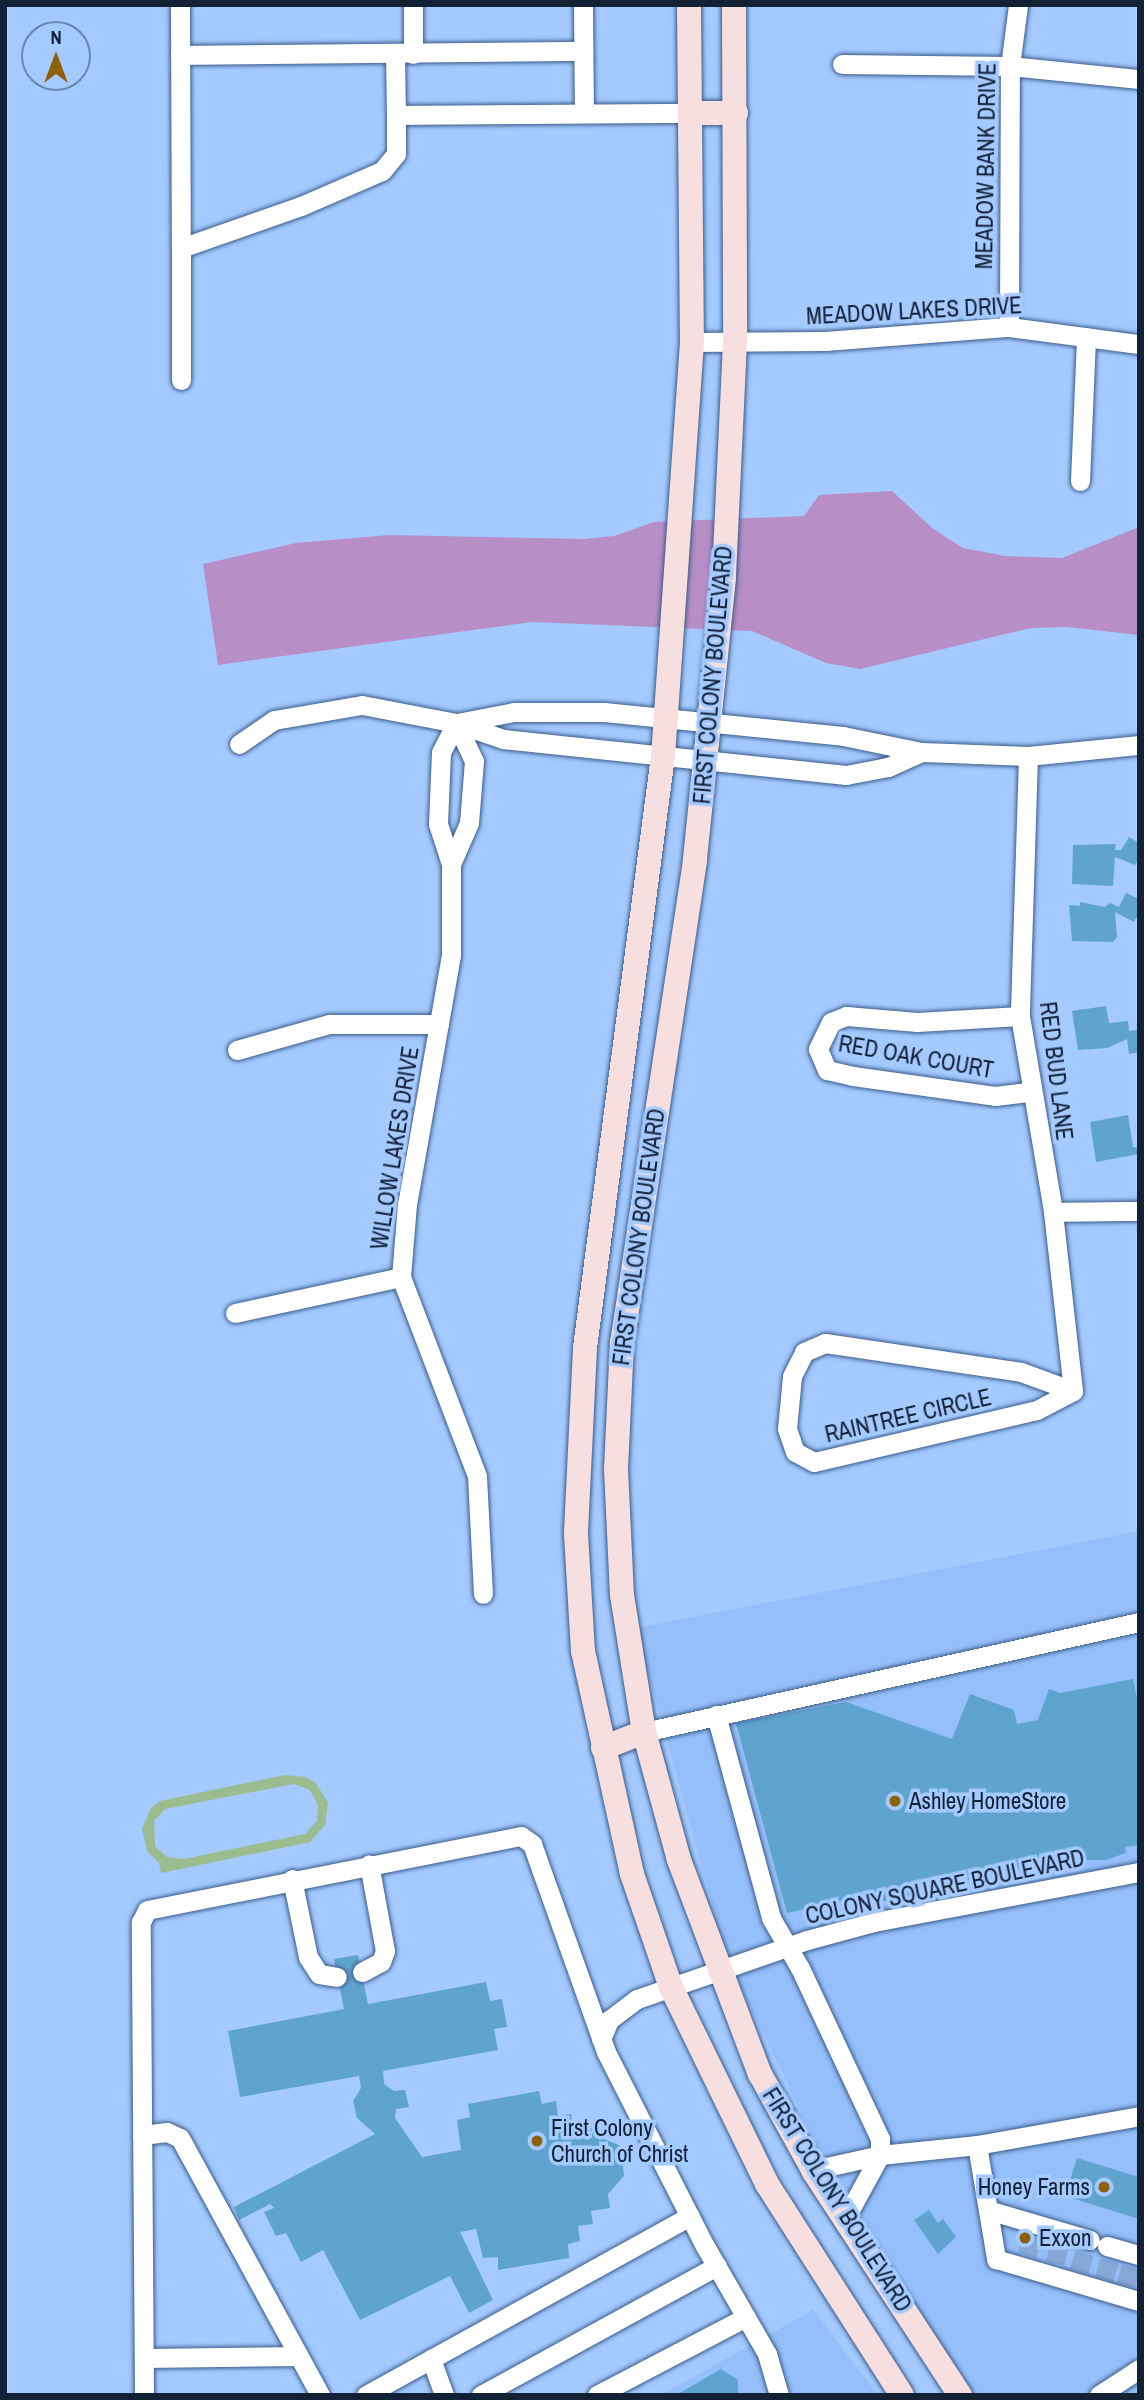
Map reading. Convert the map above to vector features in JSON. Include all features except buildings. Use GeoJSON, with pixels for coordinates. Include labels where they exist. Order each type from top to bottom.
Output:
{"type":"FeatureCollection","features":[{"type":"Feature","properties":{"kind":"main road","name":"FIRST COLONY BOULEVARD"},"geometry":{"type":"LineString","coordinates":[[689,5],[692,342],[663,756],[612,1127],[585,1348],[576,1534],[583,1651],[632,1874],[671,1987],[767,2184],[902,2395]]}},
{"type":"Feature","properties":{"kind":"main road","name":"FIRST COLONY BOULEVARD"},"geometry":{"type":"LineString","coordinates":[[734,5],[735,342],[729,493],[711,720],[681,962],[623,1331],[616,1469],[622,1595],[644,1732],[679,1860],[718,1971],[760,2074],[813,2170],[960,2395]]}},
{"type":"Feature","properties":{"kind":"main road"},"geometry":{"type":"LineString","coordinates":[[691,113],[736,113]]}},
{"type":"Feature","properties":{"kind":"main road"},"geometry":{"type":"LineString","coordinates":[[612,1127],[654,1132]]}},
{"type":"Feature","properties":{"kind":"main road"},"geometry":{"type":"LineString","coordinates":[[603,1748],[644,1732]]}},
{"type":"Feature","properties":{"kind":"street"},"geometry":{"type":"LineString","coordinates":[[180,5],[181,380]]}},
{"type":"Feature","properties":{"kind":"street"},"geometry":{"type":"LineString","coordinates":[[181,248],[302,206],[382,171],[396,154],[396,115],[413,5]]}},
{"type":"Feature","properties":{"kind":"street"},"geometry":{"type":"LineString","coordinates":[[583,5],[584,113]]}},
{"type":"Feature","properties":{"kind":"street","name":"MEADOW BANK DRIVE"},"geometry":{"type":"LineString","coordinates":[[1009,327],[1010,66],[1018,5]]}},
{"type":"Feature","properties":{"kind":"street"},"geometry":{"type":"LineString","coordinates":[[180,55],[583,51]]}},
{"type":"Feature","properties":{"kind":"street"},"geometry":{"type":"LineString","coordinates":[[842,64],[1010,66],[1139,79]]}},
{"type":"Feature","properties":{"kind":"street"},"geometry":{"type":"LineString","coordinates":[[396,115],[691,113]]}},
{"type":"Feature","properties":{"kind":"street","name":"MEADOW LAKES DRIVE"},"geometry":{"type":"LineString","coordinates":[[692,342],[825,341],[1009,327],[1139,344]]}},
{"type":"Feature","properties":{"kind":"street"},"geometry":{"type":"LineString","coordinates":[[1080,481],[1086,337]]}},
{"type":"Feature","properties":{"kind":"street"},"geometry":{"type":"LineString","coordinates":[[239,744],[274,720],[362,705],[456,723],[503,739],[846,775],[888,767],[920,752]]}},
{"type":"Feature","properties":{"kind":"street"},"geometry":{"type":"LineString","coordinates":[[456,723],[514,712],[667,717],[843,736],[920,752],[1028,756],[1139,745]]}},
{"type":"Feature","properties":{"kind":"street","name":"WILLOW LAKES DRIVE"},"geometry":{"type":"LineString","coordinates":[[456,723],[441,752],[438,824],[450,864],[450,955],[407,1204],[401,1278],[477,1476],[483,1594]]}},
{"type":"Feature","properties":{"kind":"street","name":"WILLOW LAKES DRIVE"},"geometry":{"type":"LineString","coordinates":[[450,864],[469,823],[474,761],[456,723]]}},
{"type":"Feature","properties":{"kind":"street","name":"RED BUD LANE"},"geometry":{"type":"LineString","coordinates":[[1028,756],[1020,1016],[1030,1092],[1053,1212],[1073,1391]]}},
{"type":"Feature","properties":{"kind":"street","name":"RED OAK COURT"},"geometry":{"type":"LineString","coordinates":[[1020,1016],[918,1022],[846,1016],[831,1022],[818,1049],[827,1070],[853,1076],[995,1096],[1030,1092]]}},
{"type":"Feature","properties":{"kind":"street"},"geometry":{"type":"LineString","coordinates":[[237,1050],[329,1024],[439,1024]]}},
{"type":"Feature","properties":{"kind":"street"},"geometry":{"type":"LineString","coordinates":[[1053,1212],[1139,1210]]}},
{"type":"Feature","properties":{"kind":"street"},"geometry":{"type":"LineString","coordinates":[[235,1312],[401,1278]]}},
{"type":"Feature","properties":{"kind":"street","name":"RAINTREE CIRCLE"},"geometry":{"type":"LineString","coordinates":[[825,1343],[1021,1373],[1073,1391],[1037,1410],[838,1460],[814,1462],[795,1451],[787,1429],[792,1376],[804,1352],[825,1343]]}},
{"type":"Feature","properties":{"kind":"street"},"geometry":{"type":"LineString","coordinates":[[644,1732],[1139,1622]]}},
{"type":"Feature","properties":{"kind":"street"},"geometry":{"type":"LineString","coordinates":[[716,1716],[771,1918],[880,2139],[880,2155],[845,2219]]}},
{"type":"Feature","properties":{"kind":"street"},"geometry":{"type":"LineString","coordinates":[[144,2395],[141,1922],[147,1910],[292,1879],[521,1836],[532,1844],[601,2039],[690,2216],[767,2354],[779,2395]]}},
{"type":"Feature","properties":{"kind":"street"},"geometry":{"type":"LineString","coordinates":[[362,1972],[381,1962],[385,1951],[369,1864]]}},
{"type":"Feature","properties":{"kind":"street","name":"COLONY SQUARE BOULEVARD"},"geometry":{"type":"LineString","coordinates":[[601,2039],[609,2020],[625,2006],[787,1946],[874,1922],[1139,1872]]}},
{"type":"Feature","properties":{"kind":"street"},"geometry":{"type":"LineString","coordinates":[[292,1879],[308,1957],[319,1974],[337,1976]]}},
{"type":"Feature","properties":{"kind":"street"},"geometry":{"type":"LineString","coordinates":[[813,2170],[880,2155],[977,2144],[1139,2116]]}},
{"type":"Feature","properties":{"kind":"street"},"geometry":{"type":"LineString","coordinates":[[142,2135],[167,2132],[180,2137],[320,2395]]}},
{"type":"Feature","properties":{"kind":"street"},"geometry":{"type":"LineString","coordinates":[[977,2144],[996,2259],[1026,2261],[1129,2294]]}},
{"type":"Feature","properties":{"kind":"street"},"geometry":{"type":"LineString","coordinates":[[988,2210],[1034,2230],[1135,2258]]}},
{"type":"Feature","properties":{"kind":"street"},"geometry":{"type":"LineString","coordinates":[[366,2395],[690,2216]]}},
{"type":"Feature","properties":{"kind":"street"},"geometry":{"type":"LineString","coordinates":[[481,2395],[717,2266]]}},
{"type":"Feature","properties":{"kind":"street"},"geometry":{"type":"LineString","coordinates":[[597,2395],[746,2317]]}},
{"type":"Feature","properties":{"kind":"street"},"geometry":{"type":"LineString","coordinates":[[144,2358],[298,2356]]}},
{"type":"Feature","properties":{"kind":"street"},"geometry":{"type":"LineString","coordinates":[[431,2359],[444,2395]]}},
{"type":"Feature","properties":{"kind":"street"},"geometry":{"type":"LineString","coordinates":[[1099,2395],[1139,2369]]}},
{"type":"Feature","properties":{"kind":"shaded area"},"geometry":{"type":"Polygon","coordinates":[[[892,491],[932,528],[963,548],[1005,556],[1062,558],[1139,527],[1139,635],[1067,627],[1031,628],[860,669],[826,663],[752,631],[532,622],[218,665],[203,564],[296,543],[389,535],[584,539],[614,536],[654,522],[804,516],[819,495],[892,491]]]}},
{"type":"Feature","properties":{"kind":"shaded area"},"geometry":{"type":"Polygon","coordinates":[[[1139,1531],[1139,2395],[976,2395],[840,2193],[727,1958],[636,1628],[1139,1531]]]}},
{"type":"Feature","properties":{"kind":"shaded area"},"geometry":{"type":"Polygon","coordinates":[[[813,2310],[878,2395],[661,2395],[813,2310]]]}},
{"type":"Feature","properties":{"kind":"green space"},"geometry":{"type":"Polygon","coordinates":[[[285,1775],[306,1777],[316,1783],[328,1803],[325,1825],[310,1842],[161,1873],[159,1863],[147,1851],[142,1829],[151,1808],[160,1801],[285,1775]],[[294,1784],[165,1809],[154,1821],[155,1846],[167,1857],[184,1859],[305,1834],[317,1821],[318,1805],[310,1790],[294,1784]]]}},
{"type":"Feature","properties":{"kind":"tunnel"},"geometry":{"type":"LineString","coordinates":[[1027,2255],[1033,2235]]}},
{"type":"Feature","properties":{"kind":"tunnel"},"geometry":{"type":"LineString","coordinates":[[1055,2263],[1060,2243]]}},
{"type":"Feature","properties":{"kind":"tunnel"},"geometry":{"type":"LineString","coordinates":[[1079,2271],[1085,2251]]}},
{"type":"Feature","properties":{"kind":"tunnel"},"geometry":{"type":"LineString","coordinates":[[1104,2279],[1110,2259]]}},
{"type":"Feature","properties":{"kind":"tunnel"},"geometry":{"type":"LineString","coordinates":[[1126,2285],[1131,2265]]}},
{"type":"Feature","properties":{"kind":"place","name":"Ashley HomeStore"},"geometry":{"type":"Point","coordinates":[895,1801]}},
{"type":"Feature","properties":{"kind":"place","name":"First Colony Church of Christ"},"geometry":{"type":"Point","coordinates":[537,2141]}},
{"type":"Feature","properties":{"kind":"place","name":"Honey Farms"},"geometry":{"type":"Point","coordinates":[1104,2187]}},
{"type":"Feature","properties":{"kind":"place","name":"Exxon"},"geometry":{"type":"Point","coordinates":[1025,2238]}}]}
